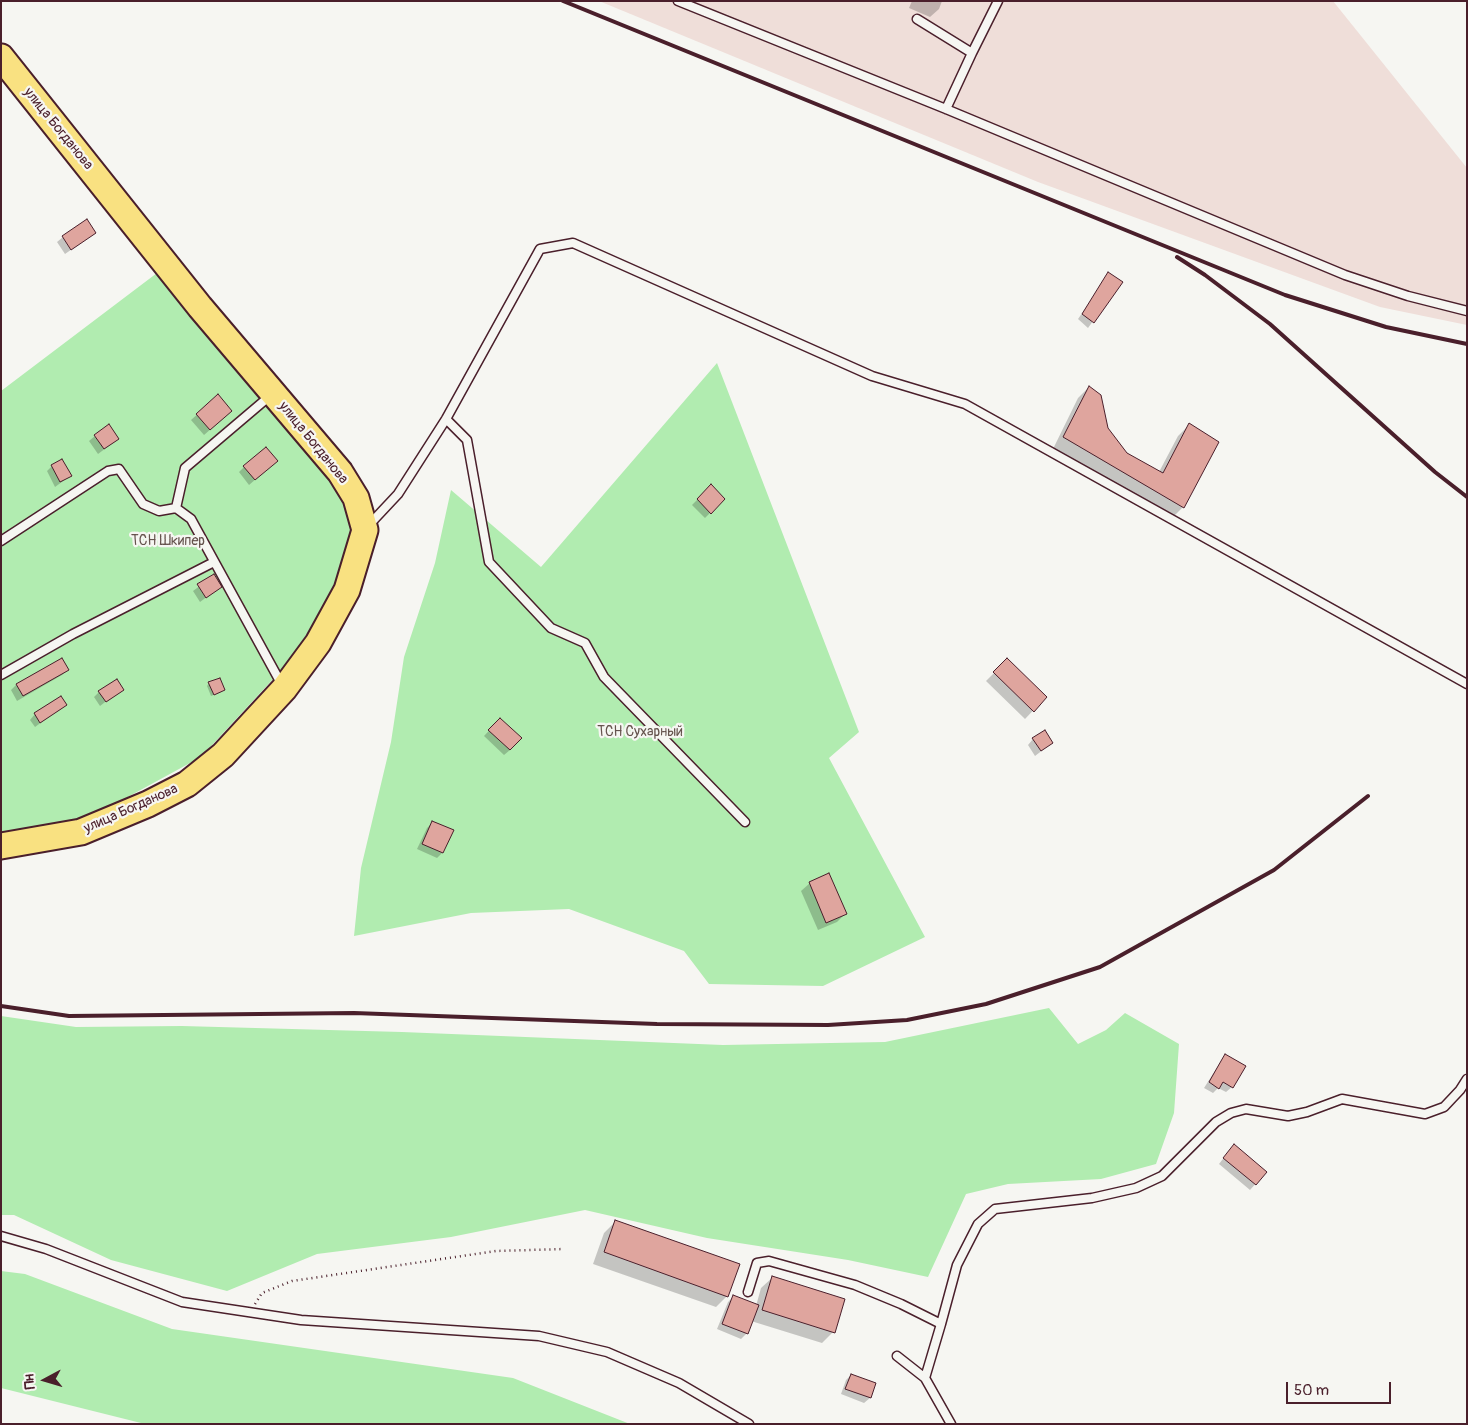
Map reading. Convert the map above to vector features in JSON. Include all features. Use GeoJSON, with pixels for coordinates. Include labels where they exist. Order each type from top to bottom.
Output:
{"type":"FeatureCollection","features":[{"type":"Feature","properties":{"kind":"main road","name":"улица Богданова"},"geometry":{"type":"LineString","coordinates":[[1,57],[200,307],[340,472],[356,498],[365,530],[347,590],[318,643],[284,689],[223,755],[187,784],[148,804],[81,832],[1,846]]}},
{"type":"Feature","properties":{"kind":"lane"},"geometry":{"type":"LineString","coordinates":[[678,1],[946,109],[1345,275],[1408,296],[1467,311]]}},
{"type":"Feature","properties":{"kind":"lane"},"geometry":{"type":"LineString","coordinates":[[946,109],[998,1]]}},
{"type":"Feature","properties":{"kind":"lane"},"geometry":{"type":"LineString","coordinates":[[917,19],[972,53]]}},
{"type":"Feature","properties":{"kind":"lane"},"geometry":{"type":"LineString","coordinates":[[365,530],[398,494],[446,419],[540,249],[573,244],[872,376],[965,404],[1467,684]]}},
{"type":"Feature","properties":{"kind":"lane"},"geometry":{"type":"LineString","coordinates":[[176,508],[186,468],[273,394]]}},
{"type":"Feature","properties":{"kind":"lane"},"geometry":{"type":"LineString","coordinates":[[446,419],[467,440],[489,562],[551,628],[585,644],[604,677],[745,822]]}},
{"type":"Feature","properties":{"kind":"lane"},"geometry":{"type":"LineString","coordinates":[[1,542],[108,471],[119,469],[143,504],[160,511],[176,508],[191,519],[284,689]]}},
{"type":"Feature","properties":{"kind":"lane"},"geometry":{"type":"LineString","coordinates":[[1,675],[73,634],[214,562]]}},
{"type":"Feature","properties":{"kind":"lane"},"geometry":{"type":"LineString","coordinates":[[925,1378],[957,1265],[978,1224],[995,1209],[1092,1198],[1136,1188],[1162,1176],[1216,1122],[1231,1113],[1246,1109],[1288,1116],[1307,1112],[1342,1099],[1425,1114],[1444,1107],[1460,1090],[1467,1079]]}},
{"type":"Feature","properties":{"kind":"lane"},"geometry":{"type":"LineString","coordinates":[[1,1236],[46,1249],[182,1302],[301,1320],[539,1336],[607,1352],[679,1383],[749,1424]]}},
{"type":"Feature","properties":{"kind":"lane"},"geometry":{"type":"LineString","coordinates":[[748,1292],[757,1263],[770,1262],[855,1285],[941,1324]]}},
{"type":"Feature","properties":{"kind":"lane"},"geometry":{"type":"LineString","coordinates":[[898,1356],[925,1378],[951,1424]]}},
{"type":"Feature","properties":{"kind":"path"},"geometry":{"type":"LineString","coordinates":[[249,1313],[262,1292],[292,1281],[496,1251],[564,1249]]}},
{"type":"Feature","properties":{"kind":"shaded area"},"geometry":{"type":"Polygon","coordinates":[[[599,1],[1333,1],[1467,168],[1467,325],[1380,307],[1038,182],[599,1]]]}},
{"type":"Feature","properties":{"kind":"green space","name":"ТСН Шкипер"},"geometry":{"type":"Polygon","coordinates":[[[157,273],[338,484],[353,537],[340,584],[287,664],[201,757],[80,823],[1,835],[1,391],[157,273]]]}},
{"type":"Feature","properties":{"kind":"green space","name":"ТСН Сухарный"},"geometry":{"type":"Polygon","coordinates":[[[717,363],[859,732],[829,758],[925,937],[823,986],[709,984],[684,951],[569,909],[471,913],[354,936],[361,868],[391,742],[404,657],[435,563],[451,490],[541,567],[717,363]]]}},
{"type":"Feature","properties":{"kind":"green space"},"geometry":{"type":"Polygon","coordinates":[[[1049,1008],[1078,1044],[1106,1030],[1125,1013],[1179,1044],[1174,1113],[1156,1164],[1101,1179],[1008,1184],[966,1194],[928,1277],[848,1260],[707,1238],[585,1210],[451,1237],[317,1254],[227,1291],[111,1260],[14,1215],[1,1215],[1,1016],[76,1027],[182,1026],[402,1032],[723,1045],[885,1042],[1049,1008]]]}},
{"type":"Feature","properties":{"kind":"green space"},"geometry":{"type":"Polygon","coordinates":[[[1,1271],[25,1274],[172,1329],[513,1378],[630,1424],[145,1424],[1,1388],[1,1271]]]}},
{"type":"Feature","properties":{"kind":"building"},"geometry":{"type":"Polygon","coordinates":[[[87,219],[96,233],[71,250],[62,236],[87,219]]]}},
{"type":"Feature","properties":{"kind":"building"},"geometry":{"type":"Polygon","coordinates":[[[1108,272],[1123,282],[1094,323],[1082,314],[1108,272]]]}},
{"type":"Feature","properties":{"kind":"building"},"geometry":{"type":"Polygon","coordinates":[[[1089,386],[1101,395],[1108,428],[1127,453],[1163,473],[1189,423],[1219,442],[1184,508],[1063,437],[1089,386]]]}},
{"type":"Feature","properties":{"kind":"building"},"geometry":{"type":"Polygon","coordinates":[[[218,394],[232,411],[210,430],[196,414],[218,394]]]}},
{"type":"Feature","properties":{"kind":"building"},"geometry":{"type":"Polygon","coordinates":[[[109,424],[119,439],[104,449],[94,435],[109,424]]]}},
{"type":"Feature","properties":{"kind":"building"},"geometry":{"type":"Polygon","coordinates":[[[266,447],[278,461],[255,480],[243,466],[266,447]]]}},
{"type":"Feature","properties":{"kind":"building"},"geometry":{"type":"Polygon","coordinates":[[[62,459],[72,476],[60,482],[51,465],[62,459]]]}},
{"type":"Feature","properties":{"kind":"building"},"geometry":{"type":"Polygon","coordinates":[[[711,484],[725,499],[711,514],[697,499],[711,484]]]}},
{"type":"Feature","properties":{"kind":"building"},"geometry":{"type":"Polygon","coordinates":[[[214,574],[222,587],[206,598],[197,584],[214,574]]]}},
{"type":"Feature","properties":{"kind":"building"},"geometry":{"type":"Polygon","coordinates":[[[62,658],[69,670],[23,696],[16,684],[62,658]]]}},
{"type":"Feature","properties":{"kind":"building"},"geometry":{"type":"Polygon","coordinates":[[[1007,658],[1047,697],[1034,712],[993,672],[1007,658]]]}},
{"type":"Feature","properties":{"kind":"building"},"geometry":{"type":"Polygon","coordinates":[[[220,678],[225,690],[214,695],[208,682],[220,678]]]}},
{"type":"Feature","properties":{"kind":"building"},"geometry":{"type":"Polygon","coordinates":[[[117,679],[124,690],[106,702],[98,691],[117,679]]]}},
{"type":"Feature","properties":{"kind":"building"},"geometry":{"type":"Polygon","coordinates":[[[61,696],[67,705],[40,723],[34,713],[61,696]]]}},
{"type":"Feature","properties":{"kind":"building"},"geometry":{"type":"Polygon","coordinates":[[[500,718],[522,738],[510,750],[488,730],[500,718]]]}},
{"type":"Feature","properties":{"kind":"building"},"geometry":{"type":"Polygon","coordinates":[[[1045,730],[1053,743],[1041,751],[1032,738],[1045,730]]]}},
{"type":"Feature","properties":{"kind":"building"},"geometry":{"type":"Polygon","coordinates":[[[432,821],[454,830],[443,853],[422,844],[432,821]]]}},
{"type":"Feature","properties":{"kind":"building"},"geometry":{"type":"Polygon","coordinates":[[[829,873],[847,914],[826,923],[809,882],[829,873]]]}},
{"type":"Feature","properties":{"kind":"building"},"geometry":{"type":"Polygon","coordinates":[[[1225,1054],[1246,1066],[1233,1088],[1223,1082],[1219,1089],[1209,1082],[1225,1054]]]}},
{"type":"Feature","properties":{"kind":"building"},"geometry":{"type":"Polygon","coordinates":[[[1234,1144],[1267,1172],[1256,1185],[1223,1158],[1234,1144]]]}},
{"type":"Feature","properties":{"kind":"building"},"geometry":{"type":"Polygon","coordinates":[[[615,1220],[740,1264],[728,1297],[604,1252],[615,1220]]]}},
{"type":"Feature","properties":{"kind":"building"},"geometry":{"type":"Polygon","coordinates":[[[772,1276],[845,1299],[835,1333],[762,1310],[772,1276]]]}},
{"type":"Feature","properties":{"kind":"building"},"geometry":{"type":"Polygon","coordinates":[[[733,1295],[759,1305],[748,1334],[722,1324],[733,1295]]]}},
{"type":"Feature","properties":{"kind":"building"},"geometry":{"type":"Polygon","coordinates":[[[851,1374],[876,1383],[871,1398],[845,1389],[851,1374]]]}},
{"type":"Feature","properties":{"kind":"railway"},"geometry":{"type":"LineString","coordinates":[[563,1],[1285,295],[1386,327],[1467,344]]}},
{"type":"Feature","properties":{"kind":"railway"},"geometry":{"type":"LineString","coordinates":[[1177,257],[1205,275],[1270,324],[1435,472],[1467,497]]}},
{"type":"Feature","properties":{"kind":"railway"},"geometry":{"type":"LineString","coordinates":[[1,1006],[69,1016],[354,1013],[657,1024],[828,1025],[907,1020],[986,1004],[1100,967],[1274,870],[1368,796]]}}]}
